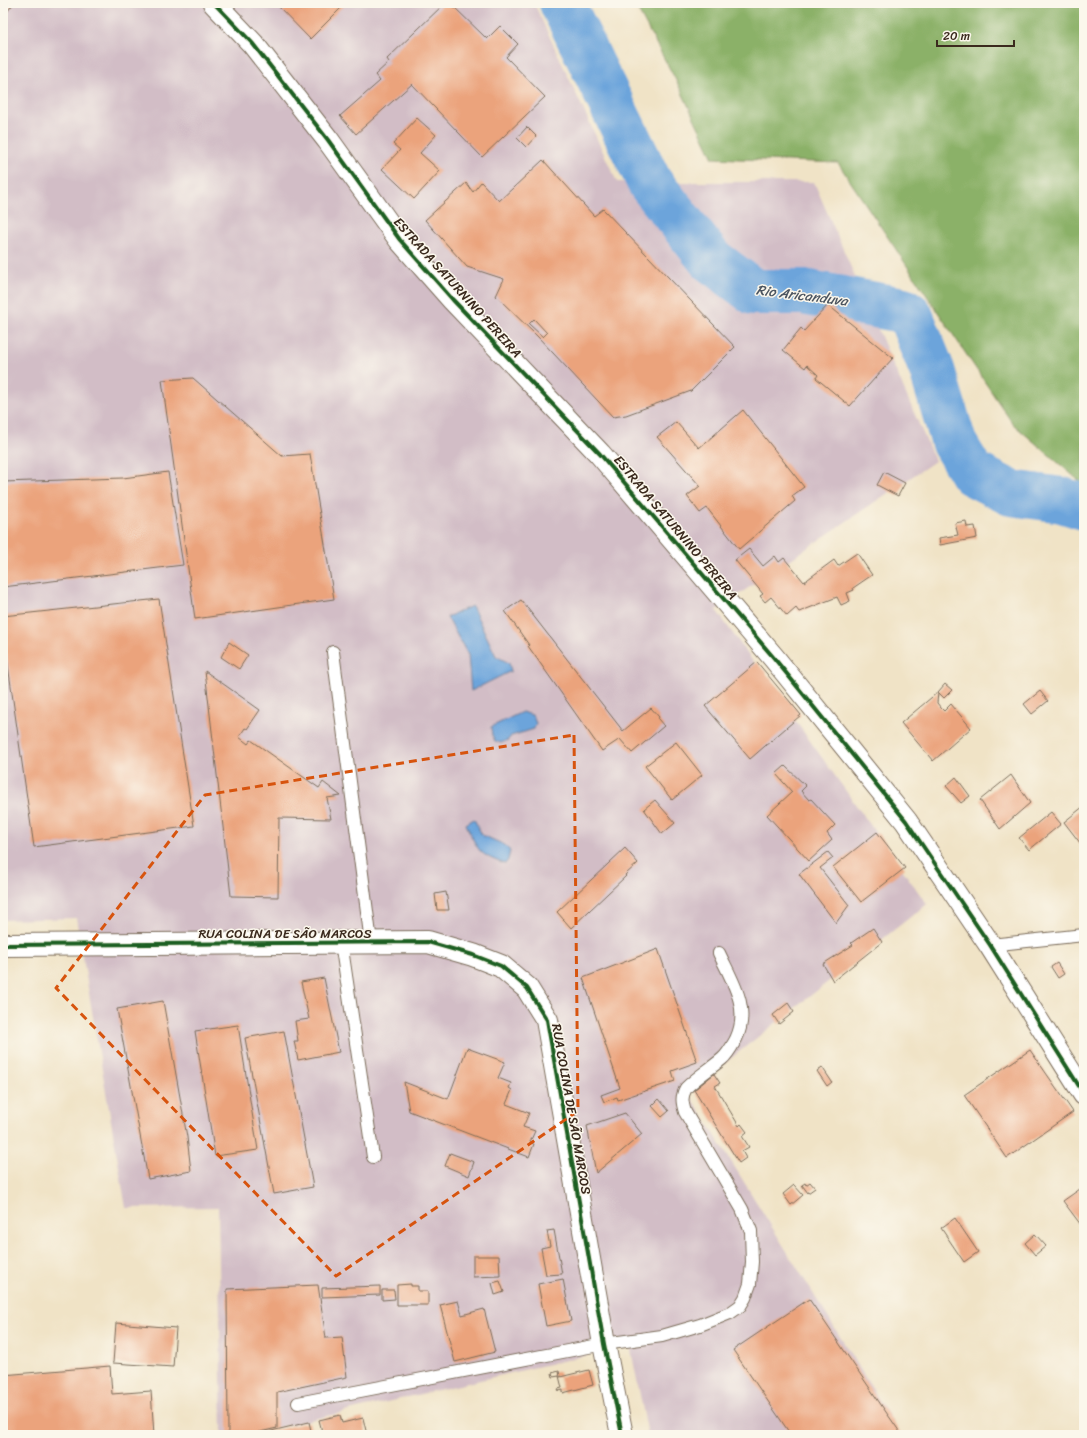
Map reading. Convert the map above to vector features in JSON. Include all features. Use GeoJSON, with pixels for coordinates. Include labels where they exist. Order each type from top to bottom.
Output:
{"type":"FeatureCollection","features":[{"type":"Feature","properties":{"kind":"street","name":"ESTRADA SATURNINO PEREIRA"},"geometry":{"type":"LineString","coordinates":[[214,3],[253,44],[328,140],[400,240],[453,300],[600,454],[774,658],[906,821],[990,945],[1084,1094]]}},
{"type":"Feature","properties":{"kind":"street","name":"RUA COLINA DE SÃO MARCOS"},"geometry":{"type":"LineString","coordinates":[[3,945],[428,942],[473,954],[501,966],[527,988],[547,1020],[604,1344],[622,1435]]}},
{"type":"Feature","properties":{"kind":"lane"},"geometry":{"type":"LineString","coordinates":[[333,652],[371,942]]}},
{"type":"Feature","properties":{"kind":"lane"},"geometry":{"type":"LineString","coordinates":[[990,945],[1084,935]]}},
{"type":"Feature","properties":{"kind":"lane"},"geometry":{"type":"LineString","coordinates":[[341,942],[373,1157]]}},
{"type":"Feature","properties":{"kind":"lane"},"geometry":{"type":"LineString","coordinates":[[298,1403],[604,1344],[662,1336],[700,1325],[730,1313],[740,1306],[745,1298],[750,1284],[752,1262],[751,1231],[742,1208],[685,1112],[682,1103],[682,1094],[686,1088],[723,1058],[731,1049],[740,1030],[742,1012],[739,999],[719,953]]}},
{"type":"Feature","properties":{"kind":"highlighted area"},"geometry":{"type":"Polygon","coordinates":[[[574,735],[578,1111],[336,1276],[56,988],[205,795],[574,735]]]}},
{"type":"Feature","properties":{"kind":"shaded area"},"geometry":{"type":"Polygon","coordinates":[[[3,3],[534,3],[617,182],[814,182],[935,461],[716,610],[927,904],[688,1092],[901,1435],[648,1435],[630,1345],[246,1435],[222,1435],[218,1207],[126,1208],[76,918],[3,920],[3,3]]]}},
{"type":"Feature","properties":{"kind":"green space"},"geometry":{"type":"Polygon","coordinates":[[[634,3],[1084,3],[1084,485],[1013,424],[838,163],[713,158],[678,84],[634,3]]]}},
{"type":"Feature","properties":{"kind":"water"},"geometry":{"type":"Polygon","coordinates":[[[472,606],[496,656],[509,663],[511,671],[471,691],[468,655],[447,617],[472,606]]]}},
{"type":"Feature","properties":{"kind":"water"},"geometry":{"type":"Polygon","coordinates":[[[522,712],[532,715],[536,723],[534,729],[511,736],[508,740],[501,743],[495,741],[492,735],[491,727],[522,712]]]}},
{"type":"Feature","properties":{"kind":"water"},"geometry":{"type":"Polygon","coordinates":[[[474,819],[482,835],[505,845],[510,851],[508,860],[505,864],[484,854],[476,845],[466,824],[474,819]]]}},
{"type":"Feature","properties":{"kind":"building"},"geometry":{"type":"Polygon","coordinates":[[[3,3],[14,3],[3,17],[3,3]]]}},
{"type":"Feature","properties":{"kind":"building"},"geometry":{"type":"Polygon","coordinates":[[[275,3],[346,3],[310,39],[275,3]]]}},
{"type":"Feature","properties":{"kind":"building"},"geometry":{"type":"Polygon","coordinates":[[[445,3],[450,3],[487,39],[500,26],[518,44],[506,57],[545,97],[482,157],[412,84],[356,134],[340,116],[380,81],[375,75],[389,62],[387,59],[445,3]]]}},
{"type":"Feature","properties":{"kind":"building"},"geometry":{"type":"Polygon","coordinates":[[[417,118],[436,135],[420,153],[440,171],[414,199],[382,169],[400,150],[393,144],[417,118]]]}},
{"type":"Feature","properties":{"kind":"building"},"geometry":{"type":"Polygon","coordinates":[[[527,127],[536,136],[526,147],[517,138],[527,127]]]}},
{"type":"Feature","properties":{"kind":"building"},"geometry":{"type":"Polygon","coordinates":[[[543,160],[594,216],[603,209],[735,347],[691,391],[626,415],[613,417],[538,337],[496,296],[504,279],[467,267],[425,220],[466,183],[473,192],[481,182],[499,201],[543,160]],[[534,319],[529,324],[543,337],[547,333],[534,319]]]}},
{"type":"Feature","properties":{"kind":"building"},"geometry":{"type":"Polygon","coordinates":[[[828,305],[893,358],[850,406],[816,378],[818,375],[807,365],[805,368],[783,350],[801,328],[804,331],[828,305]]]}},
{"type":"Feature","properties":{"kind":"building"},"geometry":{"type":"Polygon","coordinates":[[[193,378],[282,456],[310,454],[334,599],[195,619],[162,380],[193,378]]]}},
{"type":"Feature","properties":{"kind":"building"},"geometry":{"type":"Polygon","coordinates":[[[743,410],[804,487],[792,496],[795,501],[739,549],[707,508],[700,513],[687,496],[700,486],[657,437],[676,422],[699,448],[743,410]]]}},
{"type":"Feature","properties":{"kind":"building"},"geometry":{"type":"Polygon","coordinates":[[[168,472],[183,565],[3,587],[3,482],[123,478],[168,472]]]}},
{"type":"Feature","properties":{"kind":"building"},"geometry":{"type":"Polygon","coordinates":[[[884,472],[905,483],[898,496],[877,485],[884,472]]]}},
{"type":"Feature","properties":{"kind":"building"},"geometry":{"type":"Polygon","coordinates":[[[966,521],[967,527],[975,526],[977,538],[940,545],[939,538],[958,535],[955,523],[966,521]]]}},
{"type":"Feature","properties":{"kind":"building"},"geometry":{"type":"Polygon","coordinates":[[[749,549],[763,566],[775,556],[779,562],[784,558],[804,582],[834,560],[838,566],[857,553],[872,575],[853,588],[854,590],[847,593],[850,601],[841,605],[837,597],[799,612],[796,608],[787,616],[771,597],[765,602],[760,596],[763,594],[735,560],[749,549]]]}},
{"type":"Feature","properties":{"kind":"building"},"geometry":{"type":"Polygon","coordinates":[[[159,599],[194,826],[34,847],[3,630],[3,616],[159,599]]]}},
{"type":"Feature","properties":{"kind":"building"},"geometry":{"type":"Polygon","coordinates":[[[521,600],[623,731],[651,708],[659,717],[658,719],[664,726],[632,753],[620,739],[602,751],[505,611],[521,600]]]}},
{"type":"Feature","properties":{"kind":"building"},"geometry":{"type":"Polygon","coordinates":[[[229,642],[248,655],[239,669],[221,657],[229,642]]]}},
{"type":"Feature","properties":{"kind":"building"},"geometry":{"type":"Polygon","coordinates":[[[757,662],[801,715],[750,759],[705,706],[757,662]]]}},
{"type":"Feature","properties":{"kind":"building"},"geometry":{"type":"Polygon","coordinates":[[[205,671],[260,710],[247,729],[245,728],[239,737],[248,744],[251,740],[319,788],[323,782],[341,796],[327,798],[331,819],[279,818],[278,897],[231,896],[205,671]]]}},
{"type":"Feature","properties":{"kind":"building"},"geometry":{"type":"Polygon","coordinates":[[[945,684],[952,690],[944,698],[938,692],[945,684]]]}},
{"type":"Feature","properties":{"kind":"building"},"geometry":{"type":"Polygon","coordinates":[[[1040,691],[1048,701],[1032,714],[1024,704],[1040,691]]]}},
{"type":"Feature","properties":{"kind":"building"},"geometry":{"type":"Polygon","coordinates":[[[938,692],[937,703],[941,708],[944,711],[951,704],[971,728],[933,761],[901,723],[938,692]]]}},
{"type":"Feature","properties":{"kind":"building"},"geometry":{"type":"Polygon","coordinates":[[[676,742],[702,775],[672,800],[645,766],[676,742]]]}},
{"type":"Feature","properties":{"kind":"building"},"geometry":{"type":"Polygon","coordinates":[[[785,766],[806,786],[801,791],[809,800],[811,799],[835,825],[827,833],[832,840],[809,861],[767,815],[792,792],[776,774],[785,766]]]}},
{"type":"Feature","properties":{"kind":"building"},"geometry":{"type":"Polygon","coordinates":[[[1011,775],[1030,803],[1000,829],[980,800],[1011,775]]]}},
{"type":"Feature","properties":{"kind":"building"},"geometry":{"type":"Polygon","coordinates":[[[956,777],[970,796],[961,803],[946,786],[956,777]]]}},
{"type":"Feature","properties":{"kind":"building"},"geometry":{"type":"Polygon","coordinates":[[[655,800],[675,823],[662,834],[644,809],[655,800]]]}},
{"type":"Feature","properties":{"kind":"building"},"geometry":{"type":"Polygon","coordinates":[[[1084,806],[1084,848],[1064,822],[1084,806]]]}},
{"type":"Feature","properties":{"kind":"building"},"geometry":{"type":"Polygon","coordinates":[[[1051,812],[1061,824],[1029,850],[1019,838],[1051,812]]]}},
{"type":"Feature","properties":{"kind":"building"},"geometry":{"type":"Polygon","coordinates":[[[877,832],[905,868],[861,902],[833,867],[877,832]]]}},
{"type":"Feature","properties":{"kind":"building"},"geometry":{"type":"Polygon","coordinates":[[[625,848],[638,863],[571,928],[557,912],[625,848]]]}},
{"type":"Feature","properties":{"kind":"building"},"geometry":{"type":"Polygon","coordinates":[[[828,852],[833,858],[820,868],[849,905],[836,923],[799,874],[828,852]]]}},
{"type":"Feature","properties":{"kind":"building"},"geometry":{"type":"Polygon","coordinates":[[[446,892],[449,910],[437,910],[435,894],[446,892]]]}},
{"type":"Feature","properties":{"kind":"building"},"geometry":{"type":"Polygon","coordinates":[[[873,928],[882,942],[833,981],[823,964],[853,945],[851,943],[873,928]]]}},
{"type":"Feature","properties":{"kind":"building"},"geometry":{"type":"Polygon","coordinates":[[[658,949],[697,1062],[672,1071],[675,1081],[618,1100],[617,1097],[604,1102],[601,1095],[620,1088],[583,978],[658,949]]]}},
{"type":"Feature","properties":{"kind":"building"},"geometry":{"type":"Polygon","coordinates":[[[1057,963],[1064,974],[1058,978],[1051,967],[1057,963]]]}},
{"type":"Feature","properties":{"kind":"building"},"geometry":{"type":"Polygon","coordinates":[[[324,978],[339,1052],[298,1060],[294,1041],[298,1041],[295,1021],[309,1019],[301,982],[324,978]]]}},
{"type":"Feature","properties":{"kind":"building"},"geometry":{"type":"Polygon","coordinates":[[[163,1001],[187,1137],[191,1171],[148,1179],[117,1009],[163,1001]]]}},
{"type":"Feature","properties":{"kind":"building"},"geometry":{"type":"Polygon","coordinates":[[[788,1003],[794,1012],[779,1024],[773,1015],[788,1003]]]}},
{"type":"Feature","properties":{"kind":"building"},"geometry":{"type":"Polygon","coordinates":[[[238,1025],[258,1150],[215,1156],[195,1031],[238,1025]]]}},
{"type":"Feature","properties":{"kind":"building"},"geometry":{"type":"Polygon","coordinates":[[[284,1031],[313,1187],[274,1194],[245,1038],[284,1031]]]}},
{"type":"Feature","properties":{"kind":"building"},"geometry":{"type":"Polygon","coordinates":[[[467,1048],[505,1062],[498,1078],[511,1083],[509,1088],[512,1090],[506,1104],[529,1113],[523,1127],[535,1131],[530,1142],[534,1144],[529,1157],[409,1111],[404,1082],[448,1099],[467,1048]]]}},
{"type":"Feature","properties":{"kind":"building"},"geometry":{"type":"Polygon","coordinates":[[[1030,1050],[1073,1112],[1007,1158],[964,1095],[1030,1050]]]}},
{"type":"Feature","properties":{"kind":"building"},"geometry":{"type":"Polygon","coordinates":[[[822,1067],[832,1082],[827,1086],[817,1071],[822,1067]]]}},
{"type":"Feature","properties":{"kind":"building"},"geometry":{"type":"Polygon","coordinates":[[[714,1074],[720,1083],[715,1086],[739,1126],[741,1124],[747,1132],[742,1136],[749,1147],[742,1151],[746,1158],[739,1163],[694,1090],[714,1074]]]}},
{"type":"Feature","properties":{"kind":"building"},"geometry":{"type":"Polygon","coordinates":[[[659,1099],[669,1111],[662,1117],[652,1106],[659,1099]]]}},
{"type":"Feature","properties":{"kind":"building"},"geometry":{"type":"Polygon","coordinates":[[[625,1113],[642,1134],[596,1173],[587,1126],[625,1113]]]}},
{"type":"Feature","properties":{"kind":"building"},"geometry":{"type":"Polygon","coordinates":[[[450,1153],[474,1162],[469,1176],[445,1166],[450,1153]]]}},
{"type":"Feature","properties":{"kind":"building"},"geometry":{"type":"Polygon","coordinates":[[[810,1182],[815,1188],[808,1193],[802,1185],[805,1183],[806,1185],[810,1182]]]}},
{"type":"Feature","properties":{"kind":"building"},"geometry":{"type":"Polygon","coordinates":[[[794,1185],[803,1195],[791,1205],[783,1194],[794,1185]]]}},
{"type":"Feature","properties":{"kind":"building"},"geometry":{"type":"Polygon","coordinates":[[[1080,1189],[1084,1194],[1084,1229],[1063,1201],[1080,1189]]]}},
{"type":"Feature","properties":{"kind":"building"},"geometry":{"type":"Polygon","coordinates":[[[955,1218],[978,1252],[964,1262],[941,1228],[955,1218]]]}},
{"type":"Feature","properties":{"kind":"building"},"geometry":{"type":"Polygon","coordinates":[[[554,1230],[562,1274],[546,1275],[541,1248],[550,1246],[547,1231],[554,1230]]]}},
{"type":"Feature","properties":{"kind":"building"},"geometry":{"type":"Polygon","coordinates":[[[1035,1234],[1046,1246],[1035,1255],[1025,1243],[1035,1234]]]}},
{"type":"Feature","properties":{"kind":"building"},"geometry":{"type":"Polygon","coordinates":[[[473,1256],[499,1256],[500,1276],[473,1277],[473,1256]]]}},
{"type":"Feature","properties":{"kind":"building"},"geometry":{"type":"Polygon","coordinates":[[[563,1279],[571,1321],[546,1326],[538,1284],[563,1279]]]}},
{"type":"Feature","properties":{"kind":"building"},"geometry":{"type":"Polygon","coordinates":[[[500,1281],[504,1292],[495,1295],[492,1283],[500,1281]]]}},
{"type":"Feature","properties":{"kind":"building"},"geometry":{"type":"Polygon","coordinates":[[[411,1284],[411,1286],[418,1286],[418,1291],[428,1291],[428,1305],[397,1305],[397,1285],[411,1284]]]}},
{"type":"Feature","properties":{"kind":"building"},"geometry":{"type":"Polygon","coordinates":[[[318,1285],[326,1338],[342,1337],[347,1377],[277,1392],[277,1428],[247,1435],[228,1435],[227,1289],[318,1285]]]}},
{"type":"Feature","properties":{"kind":"building"},"geometry":{"type":"Polygon","coordinates":[[[380,1286],[380,1295],[322,1297],[322,1288],[380,1286]]]}},
{"type":"Feature","properties":{"kind":"building"},"geometry":{"type":"Polygon","coordinates":[[[382,1290],[394,1290],[395,1299],[382,1300],[382,1290]]]}},
{"type":"Feature","properties":{"kind":"building"},"geometry":{"type":"Polygon","coordinates":[[[809,1299],[902,1435],[791,1435],[733,1350],[809,1299]]]}},
{"type":"Feature","properties":{"kind":"building"},"geometry":{"type":"Polygon","coordinates":[[[458,1301],[462,1315],[484,1309],[495,1352],[455,1362],[440,1305],[458,1301]]]}},
{"type":"Feature","properties":{"kind":"building"},"geometry":{"type":"Polygon","coordinates":[[[116,1323],[176,1328],[173,1367],[113,1363],[116,1323]]]}},
{"type":"Feature","properties":{"kind":"building"},"geometry":{"type":"Polygon","coordinates":[[[110,1366],[112,1394],[151,1391],[154,1435],[3,1435],[3,1375],[110,1366]]]}},
{"type":"Feature","properties":{"kind":"building"},"geometry":{"type":"Polygon","coordinates":[[[589,1370],[593,1385],[563,1393],[563,1390],[559,1391],[558,1389],[562,1388],[559,1376],[553,1377],[552,1373],[559,1371],[560,1377],[589,1370]]]}},
{"type":"Feature","properties":{"kind":"building"},"geometry":{"type":"Polygon","coordinates":[[[340,1415],[342,1423],[363,1418],[367,1435],[323,1435],[319,1420],[340,1415]]]}},
{"type":"Feature","properties":{"kind":"building"},"geometry":{"type":"Polygon","coordinates":[[[309,1422],[312,1435],[259,1435],[259,1434],[309,1422]]]}},
{"type":"Feature","properties":{"kind":"waterway","name":"Rio Aricanduva"},"geometry":{"type":"LineString","coordinates":[[562,3],[650,183],[711,260],[754,292],[803,292],[903,310],[910,315],[932,370],[954,443],[972,473],[1011,493],[1062,500],[1084,507]]}},
{"type":"Feature","properties":{"kind":"cycle path"},"geometry":{"type":"LineString","coordinates":[[214,3],[253,44],[328,140],[400,240],[453,300],[600,454],[774,658],[906,821],[990,945],[1084,1094]]}},
{"type":"Feature","properties":{"kind":"cycle path"},"geometry":{"type":"LineString","coordinates":[[3,945],[428,942],[473,955],[501,966],[527,988],[547,1020],[604,1344],[622,1435]]}}]}
